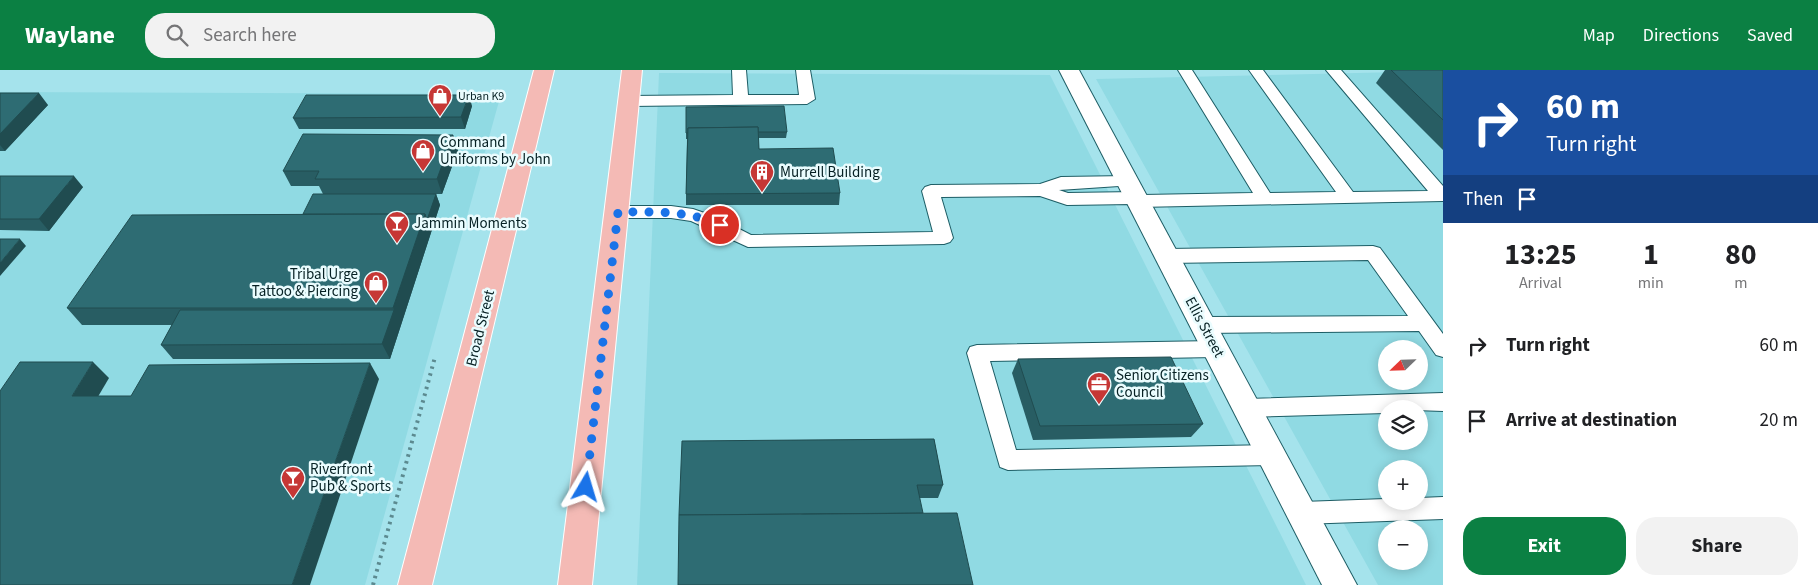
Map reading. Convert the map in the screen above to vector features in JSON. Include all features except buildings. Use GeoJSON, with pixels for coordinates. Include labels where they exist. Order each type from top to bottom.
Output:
{"type":"FeatureCollection","features":[{"type":"Feature","properties":{"kind":"main road","name":"Broad Street"},"geometry":{"type":"LineString","coordinates":[[415,585],[544,70]]}},
{"type":"Feature","properties":{"kind":"main road"},"geometry":{"type":"LineString","coordinates":[[575,585],[618,212],[632,70]]}},
{"type":"Feature","properties":{"kind":"street","name":"Ellis Street"},"geometry":{"type":"LineString","coordinates":[[1069,70],[1340,585]]}},
{"type":"Feature","properties":{"kind":"lane"},"geometry":{"type":"LineString","coordinates":[[739,70],[741,100]]}},
{"type":"Feature","properties":{"kind":"lane"},"geometry":{"type":"LineString","coordinates":[[629,101],[807,100],[803,70]]}},
{"type":"Feature","properties":{"kind":"lane"},"geometry":{"type":"LineString","coordinates":[[1185,70],[1266,200]]}},
{"type":"Feature","properties":{"kind":"lane"},"geometry":{"type":"LineString","coordinates":[[1256,70],[1349,198]]}},
{"type":"Feature","properties":{"kind":"lane"},"geometry":{"type":"LineString","coordinates":[[618,212],[671,212],[692,215],[710,221],[748,241],[944,238],[931,191],[1042,190],[1067,199],[1134,194],[1266,200],[1442,196],[1333,70]]}},
{"type":"Feature","properties":{"kind":"lane"},"geometry":{"type":"LineString","coordinates":[[1167,256],[1373,253],[1443,349]]}},
{"type":"Feature","properties":{"kind":"lane"},"geometry":{"type":"LineString","coordinates":[[1203,325],[1424,323]]}},
{"type":"Feature","properties":{"kind":"lane"},"geometry":{"type":"LineString","coordinates":[[1216,349],[977,353],[1008,460],[1272,455]]}},
{"type":"Feature","properties":{"kind":"lane"},"geometry":{"type":"LineString","coordinates":[[1247,408],[1443,402]]}},
{"type":"Feature","properties":{"kind":"lane"},"geometry":{"type":"LineString","coordinates":[[1302,513],[1443,508]]}},
{"type":"Feature","properties":{"kind":"shaded area"},"geometry":{"type":"Polygon","coordinates":[[[1443,71],[1443,585],[1378,585],[1096,79],[1443,71]]]}},
{"type":"Feature","properties":{"kind":"shaded area"},"geometry":{"type":"Polygon","coordinates":[[[659,73],[1050,75],[1306,585],[637,585],[659,73]]]}},
{"type":"Feature","properties":{"kind":"shaded area"},"geometry":{"type":"Polygon","coordinates":[[[0,92],[501,94],[365,585],[0,585],[0,92]]]}},
{"type":"Feature","properties":{"kind":"place","name":"Urban K9"},"geometry":{"type":"Point","coordinates":[440,117]}},
{"type":"Feature","properties":{"kind":"place","name":"Command Uniforms by John"},"geometry":{"type":"Point","coordinates":[423,172]}},
{"type":"Feature","properties":{"kind":"place","name":"Murrell Building"},"geometry":{"type":"Point","coordinates":[762,193]}},
{"type":"Feature","properties":{"kind":"place","name":"Jammin Moments"},"geometry":{"type":"Point","coordinates":[397,244]}},
{"type":"Feature","properties":{"kind":"place","name":"Tribal Urge Tattoo & Piercing"},"geometry":{"type":"Point","coordinates":[376,304]}},
{"type":"Feature","properties":{"kind":"place","name":"Senior Citizens Council"},"geometry":{"type":"Point","coordinates":[1099,405]}},
{"type":"Feature","properties":{"kind":"place","name":"Riverfront Pub & Sports"},"geometry":{"type":"Point","coordinates":[293,499]}},
{"type":"Feature","properties":{"kind":"route"},"geometry":{"type":"LineString","coordinates":[[586,487],[618,212],[671,212],[692,215],[720,225]]}}]}
